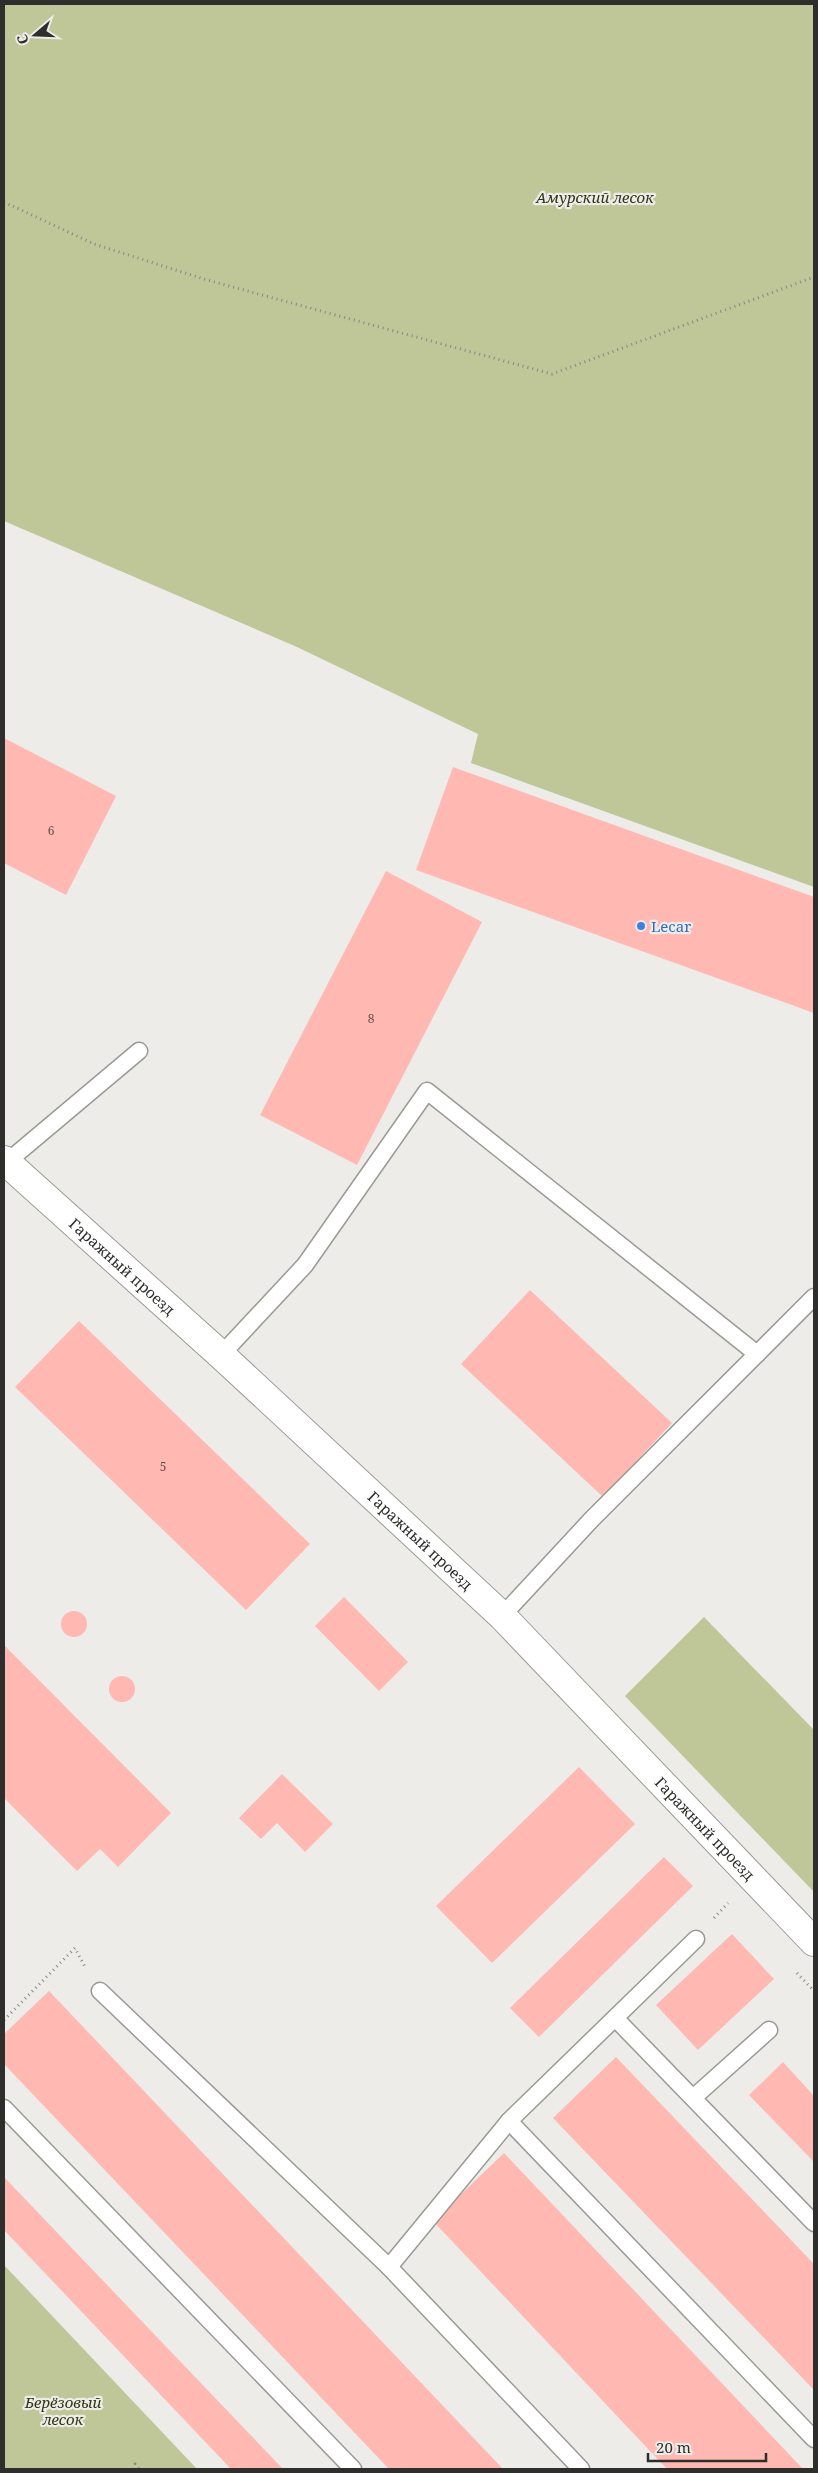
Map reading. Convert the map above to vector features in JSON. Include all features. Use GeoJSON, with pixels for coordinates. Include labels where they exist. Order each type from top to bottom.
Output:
{"type":"FeatureCollection","features":[{"type":"Feature","properties":{"kind":"street","name":"Гаражный проезд"},"geometry":{"type":"LineString","coordinates":[[5,1161],[221,1355],[502,1616],[814,1942]]}},
{"type":"Feature","properties":{"kind":"lane"},"geometry":{"type":"LineString","coordinates":[[5,1161],[139,1051]]}},
{"type":"Feature","properties":{"kind":"lane"},"geometry":{"type":"LineString","coordinates":[[221,1355],[305,1265],[427,1090],[757,1354]]}},
{"type":"Feature","properties":{"kind":"lane"},"geometry":{"type":"LineString","coordinates":[[502,1616],[591,1520],[814,1297]]}},
{"type":"Feature","properties":{"kind":"lane"},"geometry":{"type":"LineString","coordinates":[[389,2267],[509,2121],[616,2019],[696,1939]]}},
{"type":"Feature","properties":{"kind":"lane"},"geometry":{"type":"LineString","coordinates":[[100,1991],[389,2267],[581,2469]]}},
{"type":"Feature","properties":{"kind":"lane"},"geometry":{"type":"LineString","coordinates":[[616,2019],[814,2223]]}},
{"type":"Feature","properties":{"kind":"lane"},"geometry":{"type":"LineString","coordinates":[[693,2098],[769,2030]]}},
{"type":"Feature","properties":{"kind":"lane"},"geometry":{"type":"LineString","coordinates":[[4,2108],[353,2469]]}},
{"type":"Feature","properties":{"kind":"lane"},"geometry":{"type":"LineString","coordinates":[[509,2121],[814,2439]]}},
{"type":"Feature","properties":{"kind":"path"},"geometry":{"type":"LineString","coordinates":[[4,202],[94,244],[208,280],[552,374],[814,277]]}},
{"type":"Feature","properties":{"kind":"path"},"geometry":{"type":"LineString","coordinates":[[696,1939],[730,1901],[755,1879]]}},
{"type":"Feature","properties":{"kind":"path"},"geometry":{"type":"LineString","coordinates":[[4,2020],[75,1948],[100,1991]]}},
{"type":"Feature","properties":{"kind":"path"},"geometry":{"type":"LineString","coordinates":[[133,2469],[135,2464],[140,2469]]}},
{"type":"Feature","properties":{"kind":"green space","name":"Амурский лесок"},"geometry":{"type":"Polygon","coordinates":[[[4,4],[814,4],[814,887],[471,763],[478,734],[297,647],[4,521],[4,4]]]}},
{"type":"Feature","properties":{"kind":"green space"},"geometry":{"type":"Polygon","coordinates":[[[704,1617],[814,1730],[814,1892],[625,1696],[704,1617]]]}},
{"type":"Feature","properties":{"kind":"green space","name":"Берёзовый лесок"},"geometry":{"type":"Polygon","coordinates":[[[4,2265],[197,2469],[4,2469],[4,2265]]]}},
{"type":"Feature","properties":{"kind":"building"},"geometry":{"type":"Polygon","coordinates":[[[4,738],[116,796],[66,895],[4,863],[4,738]]]}},
{"type":"Feature","properties":{"kind":"building"},"geometry":{"type":"Polygon","coordinates":[[[453,767],[814,897],[814,1013],[416,870],[453,767]]]}},
{"type":"Feature","properties":{"kind":"building"},"geometry":{"type":"Polygon","coordinates":[[[386,871],[482,922],[357,1165],[260,1115],[386,871]]]}},
{"type":"Feature","properties":{"kind":"building"},"geometry":{"type":"Polygon","coordinates":[[[530,1290],[672,1423],[603,1497],[461,1364],[530,1290]]]}},
{"type":"Feature","properties":{"kind":"building"},"geometry":{"type":"Polygon","coordinates":[[[79,1321],[310,1544],[246,1610],[15,1387],[79,1321]]]}},
{"type":"Feature","properties":{"kind":"building"},"geometry":{"type":"Polygon","coordinates":[[[344,1597],[408,1662],[379,1691],[315,1626],[344,1597]]]}},
{"type":"Feature","properties":{"kind":"building"},"geometry":{"type":"Polygon","coordinates":[[[74,1611],[83,1615],[87,1624],[83,1633],[74,1637],[65,1633],[61,1624],[65,1615],[74,1611]]]}},
{"type":"Feature","properties":{"kind":"building"},"geometry":{"type":"Polygon","coordinates":[[[4,1645],[171,1813],[118,1867],[100,1849],[77,1871],[4,1798],[4,1645]]]}},
{"type":"Feature","properties":{"kind":"building"},"geometry":{"type":"Polygon","coordinates":[[[122,1676],[131,1680],[135,1689],[131,1698],[122,1702],[113,1698],[109,1689],[113,1680],[122,1676]]]}},
{"type":"Feature","properties":{"kind":"building"},"geometry":{"type":"Polygon","coordinates":[[[579,1767],[635,1824],[492,1963],[436,1906],[579,1767]]]}},
{"type":"Feature","properties":{"kind":"building"},"geometry":{"type":"Polygon","coordinates":[[[282,1774],[333,1824],[305,1852],[277,1823],[261,1839],[239,1818],[282,1774]]]}},
{"type":"Feature","properties":{"kind":"building"},"geometry":{"type":"Polygon","coordinates":[[[664,1857],[693,1886],[539,2037],[510,2008],[664,1857]]]}},
{"type":"Feature","properties":{"kind":"building"},"geometry":{"type":"Polygon","coordinates":[[[732,1934],[774,1979],[698,2050],[656,2005],[732,1934]]]}},
{"type":"Feature","properties":{"kind":"building"},"geometry":{"type":"Polygon","coordinates":[[[49,1991],[503,2469],[389,2469],[4,2064],[4,2034],[49,1991]]]}},
{"type":"Feature","properties":{"kind":"building"},"geometry":{"type":"Polygon","coordinates":[[[616,2057],[814,2264],[814,2390],[553,2118],[616,2057]]]}},
{"type":"Feature","properties":{"kind":"building"},"geometry":{"type":"Polygon","coordinates":[[[783,2062],[814,2096],[814,2162],[749,2095],[783,2062]]]}},
{"type":"Feature","properties":{"kind":"building"},"geometry":{"type":"Polygon","coordinates":[[[504,2153],[803,2469],[667,2469],[433,2221],[504,2153]]]}},
{"type":"Feature","properties":{"kind":"building"},"geometry":{"type":"Polygon","coordinates":[[[4,2177],[283,2469],[231,2469],[4,2230],[4,2177]]]}},
{"type":"Feature","properties":{"kind":"place","name":"Lecar"},"geometry":{"type":"Point","coordinates":[641,926]}}]}
